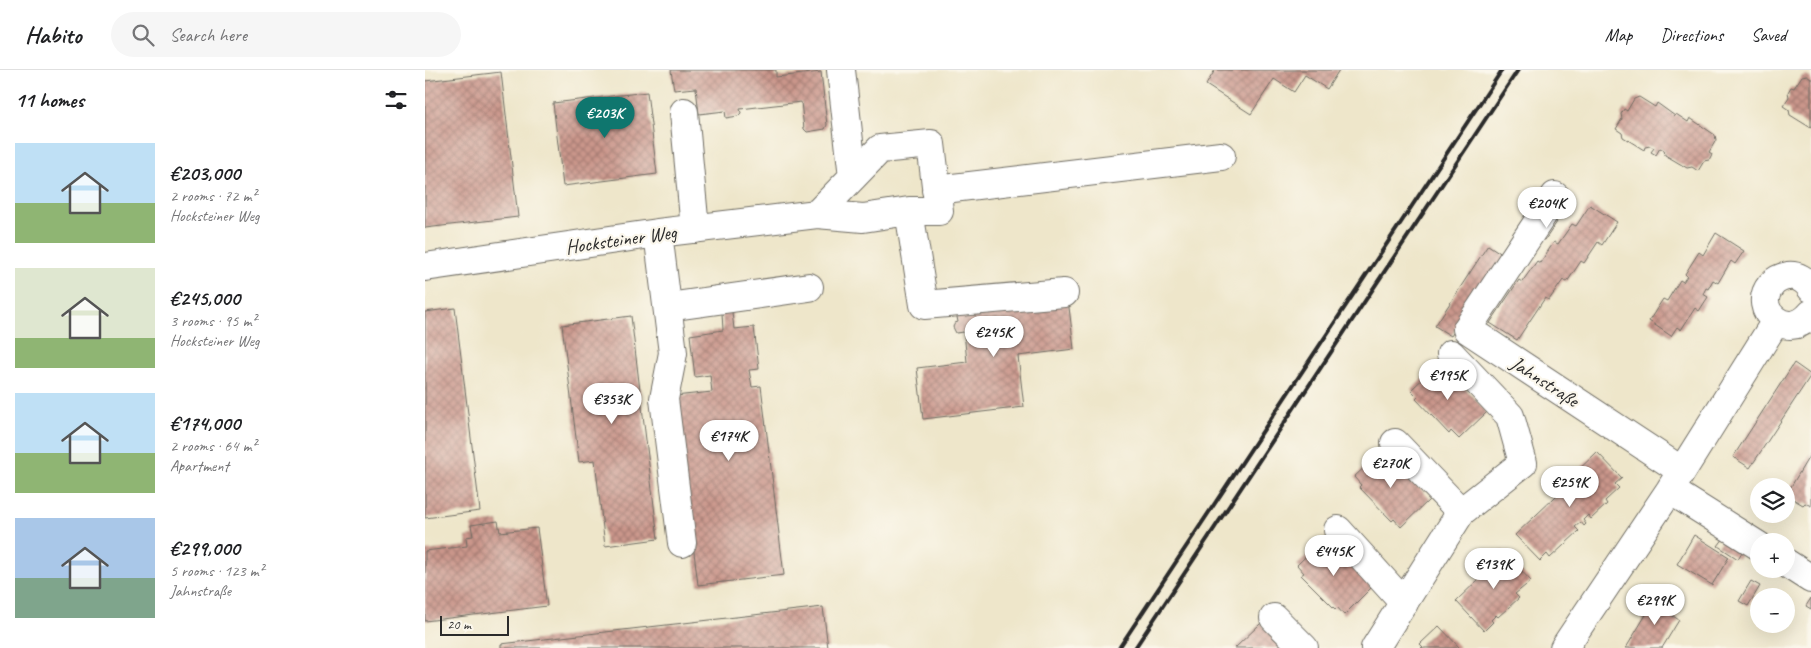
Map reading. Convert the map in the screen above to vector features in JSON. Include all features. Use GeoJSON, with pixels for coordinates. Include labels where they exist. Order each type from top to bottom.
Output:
{"type":"FeatureCollection","features":[{"type":"Feature","properties":{"kind":"street"},"geometry":{"type":"LineString","coordinates":[[841,70],[853,177]]}},
{"type":"Feature","properties":{"kind":"street"},"geometry":{"type":"LineString","coordinates":[[684,112],[695,229]]}},
{"type":"Feature","properties":{"kind":"street","name":"Hocksteiner Weg"},"geometry":{"type":"LineString","coordinates":[[425,267],[817,214],[863,218],[909,212],[939,211],[931,144],[880,149],[817,214]]}},
{"type":"Feature","properties":{"kind":"street"},"geometry":{"type":"LineString","coordinates":[[936,190],[1221,156]]}},
{"type":"Feature","properties":{"kind":"street","name":"Jahnstraße"},"geometry":{"type":"LineString","coordinates":[[1555,196],[1467,329],[1676,480],[1750,539]]}},
{"type":"Feature","properties":{"kind":"street"},"geometry":{"type":"LineString","coordinates":[[909,212],[923,305],[1064,293]]}},
{"type":"Feature","properties":{"kind":"street"},"geometry":{"type":"LineString","coordinates":[[658,234],[673,353],[664,399],[682,543]]}},
{"type":"Feature","properties":{"kind":"street"},"geometry":{"type":"LineString","coordinates":[[1811,288],[1803,280],[1789,276],[1775,281],[1769,287],[1765,302],[1767,309],[1776,321],[1791,326],[1799,324],[1811,314]]}},
{"type":"Feature","properties":{"kind":"street"},"geometry":{"type":"LineString","coordinates":[[668,307],[809,287]]}},
{"type":"Feature","properties":{"kind":"street"},"geometry":{"type":"LineString","coordinates":[[1564,648],[1676,480],[1776,321]]}},
{"type":"Feature","properties":{"kind":"street"},"geometry":{"type":"LineString","coordinates":[[1375,648],[1461,512],[1523,463],[1510,416],[1451,354]]}},
{"type":"Feature","properties":{"kind":"street"},"geometry":{"type":"LineString","coordinates":[[1395,443],[1461,512]]}},
{"type":"Feature","properties":{"kind":"street"},"geometry":{"type":"LineString","coordinates":[[1338,530],[1404,603]]}},
{"type":"Feature","properties":{"kind":"street"},"geometry":{"type":"LineString","coordinates":[[1795,569],[1811,579]]}},
{"type":"Feature","properties":{"kind":"street"},"geometry":{"type":"LineString","coordinates":[[1273,618],[1304,648]]}},
{"type":"Feature","properties":{"kind":"building"},"geometry":{"type":"Polygon","coordinates":[[[671,70],[776,70],[776,77],[821,72],[827,125],[825,129],[807,132],[804,129],[801,102],[740,109],[741,113],[738,116],[726,118],[725,111],[699,114],[696,88],[674,90],[671,70]]]}},
{"type":"Feature","properties":{"kind":"building"},"geometry":{"type":"Polygon","coordinates":[[[1215,70],[1339,70],[1327,89],[1305,75],[1294,92],[1274,79],[1251,114],[1206,85],[1215,70]]]}},
{"type":"Feature","properties":{"kind":"building"},"geometry":{"type":"Polygon","coordinates":[[[501,72],[518,217],[425,228],[425,81],[501,72]]]}},
{"type":"Feature","properties":{"kind":"building"},"geometry":{"type":"Polygon","coordinates":[[[1807,75],[1811,78],[1811,128],[1790,115],[1789,110],[1783,106],[1789,97],[1788,92],[1791,87],[1794,88],[1802,76],[1807,75]]]}},
{"type":"Feature","properties":{"kind":"building"},"geometry":{"type":"Polygon","coordinates":[[[647,92],[657,174],[563,186],[553,103],[647,92]]]}},
{"type":"Feature","properties":{"kind":"building"},"geometry":{"type":"Polygon","coordinates":[[[1639,97],[1655,107],[1657,103],[1675,116],[1676,114],[1688,122],[1690,118],[1715,135],[1716,140],[1709,152],[1712,154],[1709,160],[1704,161],[1698,171],[1692,167],[1687,168],[1665,155],[1664,150],[1660,148],[1656,155],[1651,152],[1654,148],[1650,146],[1645,147],[1644,150],[1623,137],[1622,133],[1616,129],[1622,119],[1621,114],[1624,109],[1627,111],[1634,99],[1639,97]]]}},
{"type":"Feature","properties":{"kind":"building"},"geometry":{"type":"Polygon","coordinates":[[[1590,205],[1617,222],[1602,245],[1598,242],[1584,263],[1581,261],[1567,282],[1563,280],[1549,300],[1545,298],[1517,340],[1490,323],[1519,280],[1522,282],[1537,261],[1540,263],[1554,242],[1558,244],[1572,224],[1576,226],[1590,205]]]}},
{"type":"Feature","properties":{"kind":"building"},"geometry":{"type":"Polygon","coordinates":[[[1550,218],[1557,222],[1545,240],[1538,235],[1550,218]]]}},
{"type":"Feature","properties":{"kind":"building"},"geometry":{"type":"Polygon","coordinates":[[[1716,233],[1744,251],[1735,264],[1731,261],[1718,283],[1713,280],[1708,289],[1706,288],[1703,294],[1708,297],[1699,311],[1695,308],[1681,330],[1677,327],[1671,336],[1649,321],[1663,299],[1667,301],[1680,280],[1683,282],[1687,276],[1685,274],[1699,252],[1703,255],[1716,233]]]}},
{"type":"Feature","properties":{"kind":"building"},"geometry":{"type":"Polygon","coordinates":[[[1488,245],[1505,256],[1451,336],[1435,326],[1488,245]]]}},
{"type":"Feature","properties":{"kind":"building"},"geometry":{"type":"Polygon","coordinates":[[[1068,299],[1074,349],[1018,356],[1024,407],[923,419],[917,368],[967,362],[964,332],[956,333],[953,327],[958,322],[956,312],[1068,299]]]}},
{"type":"Feature","properties":{"kind":"building"},"geometry":{"type":"Polygon","coordinates":[[[455,308],[480,511],[425,518],[425,312],[455,308]]]}},
{"type":"Feature","properties":{"kind":"building"},"geometry":{"type":"Polygon","coordinates":[[[732,312],[734,329],[754,327],[759,369],[749,370],[752,387],[761,386],[784,575],[698,585],[675,396],[712,392],[710,375],[695,377],[690,335],[723,330],[722,313],[732,312]]]}},
{"type":"Feature","properties":{"kind":"building"},"geometry":{"type":"Polygon","coordinates":[[[631,316],[658,539],[605,546],[595,460],[579,462],[562,325],[631,316]]]}},
{"type":"Feature","properties":{"kind":"building"},"geometry":{"type":"Polygon","coordinates":[[[1440,362],[1487,412],[1459,439],[1451,431],[1449,434],[1416,399],[1418,397],[1411,390],[1440,362]]]}},
{"type":"Feature","properties":{"kind":"building"},"geometry":{"type":"Polygon","coordinates":[[[1794,363],[1811,375],[1750,468],[1733,457],[1794,363]]]}},
{"type":"Feature","properties":{"kind":"building"},"geometry":{"type":"Polygon","coordinates":[[[1383,450],[1430,499],[1401,527],[1394,519],[1392,521],[1359,487],[1361,485],[1354,477],[1383,450]]]}},
{"type":"Feature","properties":{"kind":"building"},"geometry":{"type":"Polygon","coordinates":[[[1597,452],[1622,478],[1615,484],[1619,488],[1605,501],[1607,504],[1591,519],[1588,515],[1583,520],[1586,524],[1584,526],[1581,522],[1575,527],[1579,531],[1550,558],[1547,554],[1540,561],[1515,535],[1574,479],[1572,476],[1597,452]]]}},
{"type":"Feature","properties":{"kind":"building"},"geometry":{"type":"Polygon","coordinates":[[[1811,453],[1811,506],[1805,503],[1803,505],[1795,500],[1795,480],[1811,453]]]}},
{"type":"Feature","properties":{"kind":"building"},"geometry":{"type":"Polygon","coordinates":[[[498,521],[500,532],[537,528],[547,606],[425,621],[425,551],[467,546],[466,537],[473,536],[471,525],[498,521]]]}},
{"type":"Feature","properties":{"kind":"building"},"geometry":{"type":"Polygon","coordinates":[[[1694,535],[1729,557],[1712,585],[1677,564],[1694,535]]]}},
{"type":"Feature","properties":{"kind":"building"},"geometry":{"type":"Polygon","coordinates":[[[1325,538],[1372,587],[1344,615],[1337,607],[1335,609],[1301,575],[1304,573],[1297,565],[1325,538]]]}},
{"type":"Feature","properties":{"kind":"building"},"geometry":{"type":"Polygon","coordinates":[[[1724,538],[1743,550],[1738,559],[1718,546],[1724,538]]]}},
{"type":"Feature","properties":{"kind":"building"},"geometry":{"type":"Polygon","coordinates":[[[1502,550],[1531,581],[1515,594],[1519,598],[1498,617],[1496,615],[1491,620],[1493,622],[1484,631],[1456,601],[1481,577],[1477,574],[1502,550]]]}},
{"type":"Feature","properties":{"kind":"building"},"geometry":{"type":"Polygon","coordinates":[[[1751,581],[1760,586],[1759,588],[1750,588],[1750,603],[1748,606],[1739,601],[1751,581]]]}},
{"type":"Feature","properties":{"kind":"building"},"geometry":{"type":"Polygon","coordinates":[[[1659,596],[1675,605],[1670,614],[1679,620],[1662,648],[1626,648],[1653,603],[1659,596]]]}},
{"type":"Feature","properties":{"kind":"building"},"geometry":{"type":"Polygon","coordinates":[[[1811,598],[1811,609],[1806,606],[1811,598]]]}},
{"type":"Feature","properties":{"kind":"building"},"geometry":{"type":"Polygon","coordinates":[[[823,607],[828,648],[501,648],[501,644],[823,607]]]}},
{"type":"Feature","properties":{"kind":"building"},"geometry":{"type":"Polygon","coordinates":[[[1261,623],[1284,648],[1235,648],[1261,623]]]}},
{"type":"Feature","properties":{"kind":"building"},"geometry":{"type":"Polygon","coordinates":[[[1439,626],[1460,648],[1421,648],[1423,647],[1420,644],[1439,626]]]}},
{"type":"Feature","properties":{"kind":"railway"},"geometry":{"type":"LineString","coordinates":[[1119,648],[1502,70]]}},
{"type":"Feature","properties":{"kind":"railway"},"geometry":{"type":"LineString","coordinates":[[1135,648],[1518,70]]}}]}
